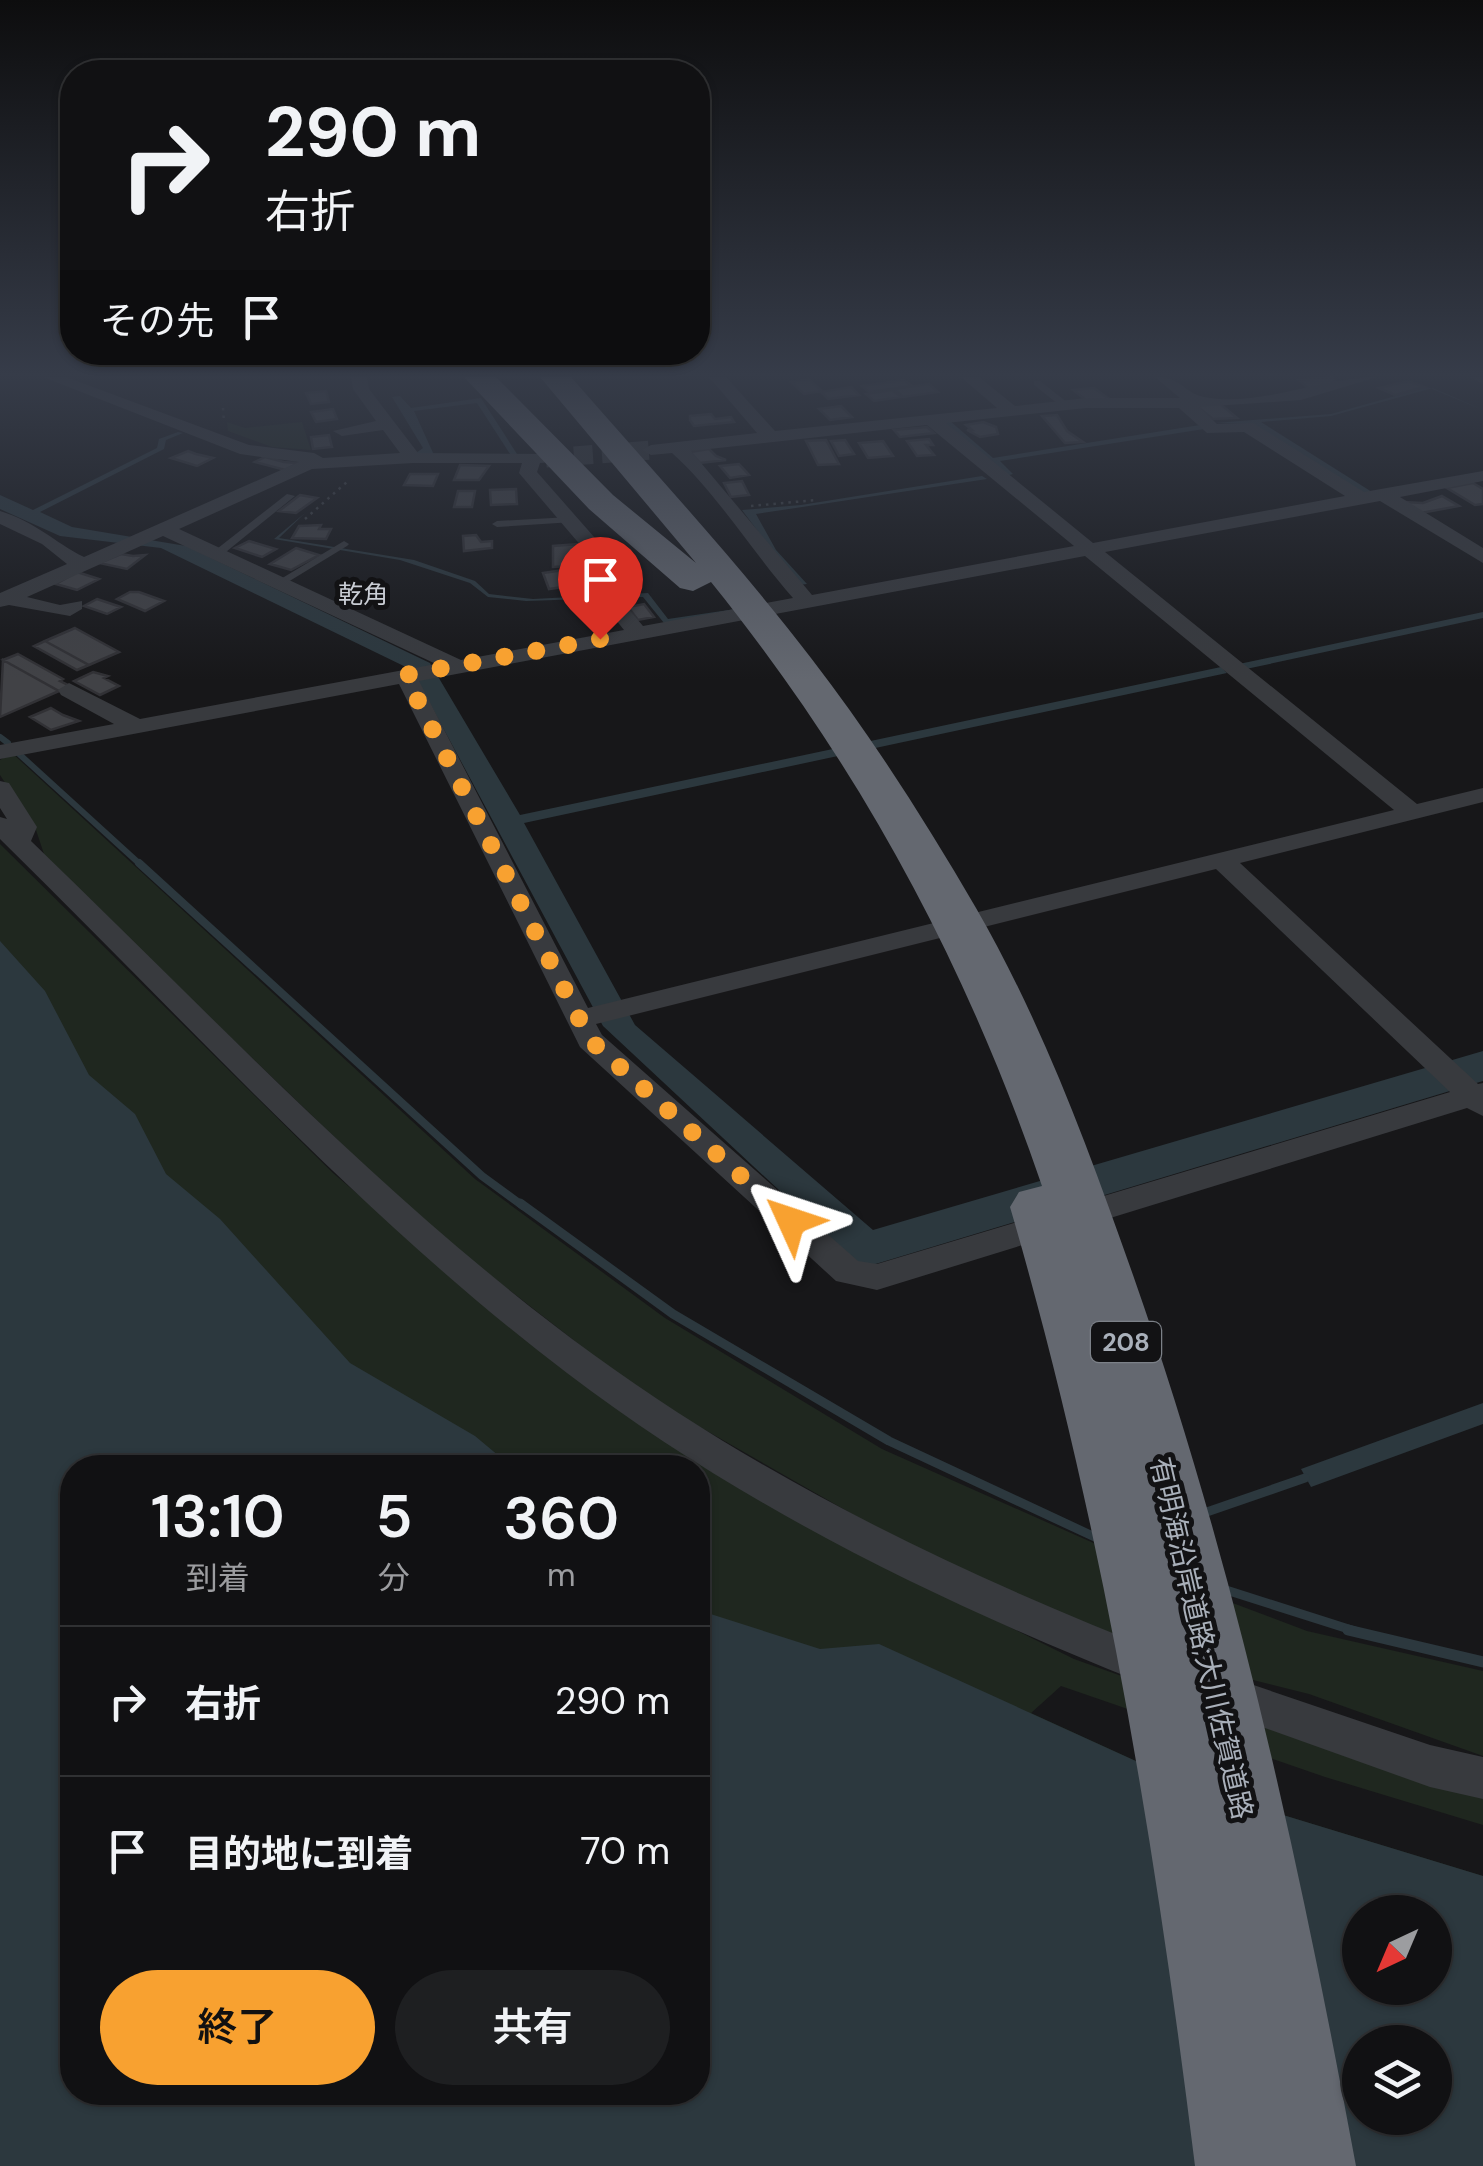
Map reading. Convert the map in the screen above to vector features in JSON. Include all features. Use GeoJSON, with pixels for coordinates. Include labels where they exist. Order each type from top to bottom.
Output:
{"type":"FeatureCollection","features":[{"type":"Feature","properties":{"kind":"highway"},"geometry":{"type":"LineString","coordinates":[[578,478],[601,502],[718,589]]}},
{"type":"Feature","properties":{"kind":"highway","name":"有明海沿岸道路;大川佐賀道路"},"geometry":{"type":"LineString","coordinates":[[618,478],[718,589],[776,637],[898,817],[956,915],[1058,1144],[1118,1319],[1182,1529],[1278,1974],[1309,2166]]}},
{"type":"Feature","properties":{"kind":"highway","name":"有明海沿岸道路;大川佐賀道路"},"geometry":{"type":"LineString","coordinates":[[632,478],[718,589],[869,822],[922,919],[1024,1158],[1079,1324],[1129,1524],[1214,1957],[1242,2166]]}},
{"type":"Feature","properties":{"kind":"highway"},"geometry":{"type":"LineString","coordinates":[[656,478],[718,589]]}},
{"type":"Feature","properties":{"kind":"street"},"geometry":{"type":"LineString","coordinates":[[4,600],[274,478]]}},
{"type":"Feature","properties":{"kind":"street"},"geometry":{"type":"LineString","coordinates":[[533,478],[584,542],[592,546],[597,576],[614,587],[609,596],[637,632]]}},
{"type":"Feature","properties":{"kind":"street"},"geometry":{"type":"LineString","coordinates":[[707,478],[807,601]]}},
{"type":"Feature","properties":{"kind":"street"},"geometry":{"type":"LineString","coordinates":[[1001,478],[1412,812]]}},
{"type":"Feature","properties":{"kind":"street"},"geometry":{"type":"LineString","coordinates":[[1329,478],[1362,499]]}},
{"type":"Feature","properties":{"kind":"street"},"geometry":{"type":"LineString","coordinates":[[0,752],[1472,478]]}},
{"type":"Feature","properties":{"kind":"street"},"geometry":{"type":"LineString","coordinates":[[1384,495],[1483,557]]}},
{"type":"Feature","properties":{"kind":"street"},"geometry":{"type":"LineString","coordinates":[[0,517],[49,540],[81,563]]}},
{"type":"Feature","properties":{"kind":"street"},"geometry":{"type":"LineString","coordinates":[[143,537],[217,554],[448,667]]}},
{"type":"Feature","properties":{"kind":"street"},"geometry":{"type":"LineString","coordinates":[[4,600],[63,612],[75,606]]}},
{"type":"Feature","properties":{"kind":"street"},"geometry":{"type":"LineString","coordinates":[[407,675],[590,1040],[848,1272],[862,1277],[1480,1099]]}},
{"type":"Feature","properties":{"kind":"street"},"geometry":{"type":"LineString","coordinates":[[69,690],[134,725]]}},
{"type":"Feature","properties":{"kind":"street"},"geometry":{"type":"LineString","coordinates":[[0,788],[24,827],[9,834],[140,966],[422,1234],[508,1309],[626,1398],[770,1485],[904,1558],[1080,1640],[1304,1724],[1430,1766],[1483,1778]]}},
{"type":"Feature","properties":{"kind":"street"},"geometry":{"type":"LineString","coordinates":[[579,1019],[1483,795]]}},
{"type":"Feature","properties":{"kind":"street"},"geometry":{"type":"LineString","coordinates":[[1224,862],[1480,1099]]}},
{"type":"Feature","properties":{"kind":"lane"},"geometry":{"type":"LineString","coordinates":[[217,554],[290,496]]}},
{"type":"Feature","properties":{"kind":"lane"},"geometry":{"type":"LineString","coordinates":[[498,524],[570,520]]}},
{"type":"Feature","properties":{"kind":"lane"},"geometry":{"type":"LineString","coordinates":[[279,583],[340,547]]}},
{"type":"Feature","properties":{"kind":"path"},"geometry":{"type":"LineString","coordinates":[[305,519],[352,478]]}},
{"type":"Feature","properties":{"kind":"path"},"geometry":{"type":"LineString","coordinates":[[728,508],[816,500]]}},
{"type":"Feature","properties":{"kind":"shaded area"},"geometry":{"type":"Polygon","coordinates":[[[97,478],[107,478],[40,512],[72,527],[186,546],[430,663],[520,815],[1221,667],[1227,673],[524,823],[635,1025],[873,1230],[1483,1051],[1483,1081],[869,1266],[855,1261],[603,1026],[412,670],[161,548],[60,536],[0,509],[0,495],[33,510],[97,478]]]}},
{"type":"Feature","properties":{"kind":"shaded area"},"geometry":{"type":"Polygon","coordinates":[[[969,478],[987,479],[756,514],[776,550],[807,584],[798,585],[742,510],[801,505],[969,478]]]}},
{"type":"Feature","properties":{"kind":"shaded area"},"geometry":{"type":"Polygon","coordinates":[[[1336,478],[1350,478],[1372,492],[1362,494],[1336,478]]]}},
{"type":"Feature","properties":{"kind":"shaded area"},"geometry":{"type":"Polygon","coordinates":[[[305,513],[279,538],[414,560],[475,581],[489,594],[533,599],[648,593],[668,619],[796,600],[664,623],[643,597],[526,601],[488,597],[470,583],[400,560],[274,539],[305,513]]]}},
{"type":"Feature","properties":{"kind":"shaded area"},"geometry":{"type":"Polygon","coordinates":[[[1483,612],[1483,618],[1246,669],[1239,664],[1483,612]]]}},
{"type":"Feature","properties":{"kind":"shaded area"},"geometry":{"type":"Polygon","coordinates":[[[12,753],[475,1179],[665,1318],[882,1449],[1206,1593],[1307,1631],[1483,1671],[1483,1756],[1309,1694],[1145,1653],[903,1543],[644,1395],[427,1226],[46,860],[36,830],[0,775],[0,760],[12,753]]]}},
{"type":"Feature","properties":{"kind":"shaded area"},"geometry":{"type":"Polygon","coordinates":[[[0,844],[333,1173],[505,1319],[710,1455],[412,1455],[320,1384],[0,984],[0,844]]]}},
{"type":"Feature","properties":{"kind":"shaded area"},"geometry":{"type":"Polygon","coordinates":[[[0,941],[45,991],[89,1075],[135,1114],[166,1174],[220,1219],[350,1363],[475,1436],[498,1455],[60,1455],[60,2105],[710,2105],[710,1614],[820,1649],[879,1644],[1195,1788],[1483,1876],[1483,2166],[0,2166],[0,941]]]}},
{"type":"Feature","properties":{"kind":"shaded area"},"geometry":{"type":"Polygon","coordinates":[[[1483,1403],[1483,1424],[1311,1487],[1301,1469],[1483,1403]]]}},
{"type":"Feature","properties":{"kind":"shaded area"},"geometry":{"type":"Polygon","coordinates":[[[710,1455],[848,1547],[1074,1659],[1354,1759],[1483,1792],[1483,1825],[1325,1777],[1061,1686],[1031,1713],[1195,1788],[1483,1876],[1483,2032],[1401,2005],[1452,2005],[1452,1895],[1342,1895],[1342,1985],[1068,1895],[710,1684],[710,1455]]]}},
{"type":"Feature","properties":{"kind":"building"},"geometry":{"type":"Polygon","coordinates":[[[408,478],[436,478],[433,486],[404,485],[408,478]]]}},
{"type":"Feature","properties":{"kind":"building"},"geometry":{"type":"Polygon","coordinates":[[[742,481],[749,495],[731,497],[724,483],[742,481]]]}},
{"type":"Feature","properties":{"kind":"building"},"geometry":{"type":"Polygon","coordinates":[[[1473,483],[1483,489],[1483,504],[1475,505],[1447,488],[1473,483]]]}},
{"type":"Feature","properties":{"kind":"building"},"geometry":{"type":"Polygon","coordinates":[[[516,489],[517,504],[491,505],[490,490],[516,489]]]}},
{"type":"Feature","properties":{"kind":"building"},"geometry":{"type":"Polygon","coordinates":[[[458,491],[475,491],[472,507],[454,507],[458,491]]]}},
{"type":"Feature","properties":{"kind":"building"},"geometry":{"type":"Polygon","coordinates":[[[300,495],[317,498],[296,513],[279,511],[300,495]]]}},
{"type":"Feature","properties":{"kind":"building"},"geometry":{"type":"Polygon","coordinates":[[[1442,496],[1459,506],[1421,513],[1403,502],[1423,503],[1442,496]]]}},
{"type":"Feature","properties":{"kind":"building"},"geometry":{"type":"Polygon","coordinates":[[[321,525],[319,529],[331,529],[326,539],[292,538],[299,526],[321,525]]]}},
{"type":"Feature","properties":{"kind":"building"},"geometry":{"type":"Polygon","coordinates":[[[476,535],[481,542],[492,541],[492,548],[464,551],[463,536],[476,535]]]}},
{"type":"Feature","properties":{"kind":"building"},"geometry":{"type":"Polygon","coordinates":[[[249,541],[276,549],[262,557],[235,548],[249,541]]]}},
{"type":"Feature","properties":{"kind":"building"},"geometry":{"type":"Polygon","coordinates":[[[579,544],[588,565],[553,567],[553,546],[579,544]]]}},
{"type":"Feature","properties":{"kind":"building"},"geometry":{"type":"Polygon","coordinates":[[[296,548],[319,555],[291,570],[270,564],[296,548]]]}},
{"type":"Feature","properties":{"kind":"building"},"geometry":{"type":"Polygon","coordinates":[[[121,554],[145,555],[127,569],[99,563],[121,554]]]}},
{"type":"Feature","properties":{"kind":"building"},"geometry":{"type":"Polygon","coordinates":[[[564,570],[570,586],[549,589],[543,573],[564,570]]]}},
{"type":"Feature","properties":{"kind":"building"},"geometry":{"type":"Polygon","coordinates":[[[77,572],[99,579],[77,590],[56,584],[77,572]]]}},
{"type":"Feature","properties":{"kind":"building"},"geometry":{"type":"Polygon","coordinates":[[[130,592],[164,601],[145,611],[117,599],[130,592]]]}},
{"type":"Feature","properties":{"kind":"building"},"geometry":{"type":"Polygon","coordinates":[[[97,599],[121,607],[107,614],[84,606],[97,599]]]}},
{"type":"Feature","properties":{"kind":"building"},"geometry":{"type":"Polygon","coordinates":[[[644,604],[654,617],[638,620],[628,607],[644,604]]]}},
{"type":"Feature","properties":{"kind":"building"},"geometry":{"type":"Polygon","coordinates":[[[75,628],[119,652],[89,665],[45,641],[75,628]]]}},
{"type":"Feature","properties":{"kind":"building"},"geometry":{"type":"Polygon","coordinates":[[[45,641],[89,665],[77,670],[34,646],[45,641]]]}},
{"type":"Feature","properties":{"kind":"building"},"geometry":{"type":"Polygon","coordinates":[[[18,654],[70,686],[59,691],[3,660],[18,654]]]}},
{"type":"Feature","properties":{"kind":"building"},"geometry":{"type":"Polygon","coordinates":[[[3,660],[59,691],[0,717],[3,660]]]}},
{"type":"Feature","properties":{"kind":"building"},"geometry":{"type":"Polygon","coordinates":[[[93,672],[108,676],[104,678],[119,686],[100,695],[74,681],[93,672]]]}},
{"type":"Feature","properties":{"kind":"building"},"geometry":{"type":"Polygon","coordinates":[[[51,708],[79,721],[51,730],[30,717],[51,708]]]}},
{"type":"Feature","properties":{"kind":"waterway"},"geometry":{"type":"LineString","coordinates":[[0,737],[8,743]]}},
{"type":"Feature","properties":{"kind":"waterway"},"geometry":{"type":"LineString","coordinates":[[18,753],[142,866]]}},
{"type":"Feature","properties":{"kind":"waterway"},"geometry":{"type":"LineString","coordinates":[[139,863],[482,1176],[523,1206]]}},
{"type":"Feature","properties":{"kind":"waterway"},"geometry":{"type":"LineString","coordinates":[[520,1203],[673,1314],[889,1441],[1099,1539]]}},
{"type":"Feature","properties":{"kind":"waterway"},"geometry":{"type":"LineString","coordinates":[[1201,1514],[1305,1478]]}},
{"type":"Feature","properties":{"kind":"waterway"},"geometry":{"type":"LineString","coordinates":[[1223,1589],[1358,1632]]}},
{"type":"Feature","properties":{"kind":"waterway"},"geometry":{"type":"LineString","coordinates":[[1348,1630],[1483,1662]]}},
{"type":"Feature","properties":{"kind":"district","name":"乾角"},"geometry":{"type":"Point","coordinates":[363,594]}},
{"type":"Feature","properties":{"kind":"route"},"geometry":{"type":"LineString","coordinates":[[600,639],[405,675],[590,1040],[791,1221]]}}]}
